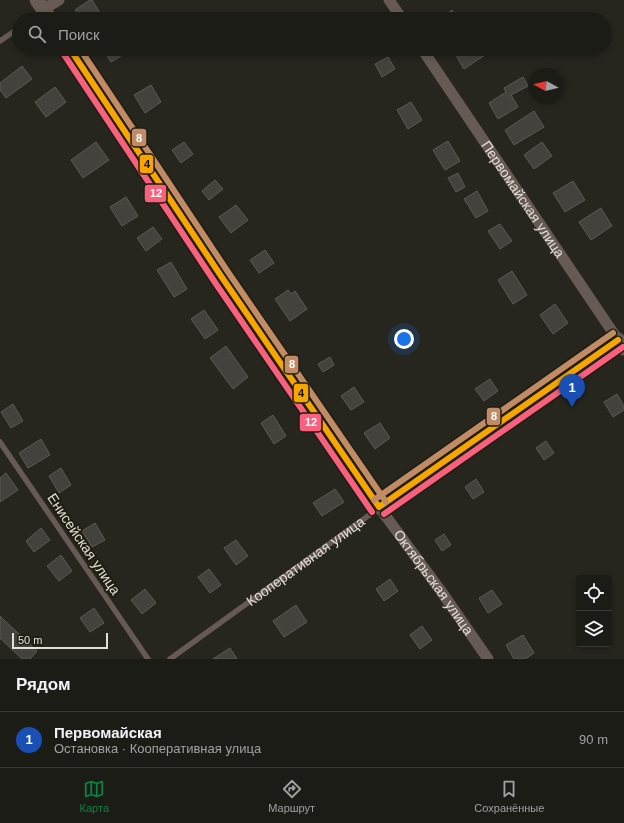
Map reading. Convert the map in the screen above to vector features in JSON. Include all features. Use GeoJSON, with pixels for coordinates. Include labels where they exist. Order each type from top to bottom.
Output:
{"type":"FeatureCollection","features":[{"type":"Feature","properties":{"kind":"main road","name":"Октябрьская улица"},"geometry":{"type":"LineString","coordinates":[[75,56],[221,276],[380,507]]}},
{"type":"Feature","properties":{"kind":"main road","name":"Кооперативная улица"},"geometry":{"type":"LineString","coordinates":[[380,507],[622,341]]}},
{"type":"Feature","properties":{"kind":"street"},"geometry":{"type":"LineString","coordinates":[[44,9],[59,0]]}},
{"type":"Feature","properties":{"kind":"street"},"geometry":{"type":"LineString","coordinates":[[389,0],[397,12]]}},
{"type":"Feature","properties":{"kind":"street","name":"Первомайская улица"},"geometry":{"type":"LineString","coordinates":[[427,56],[622,341]]}},
{"type":"Feature","properties":{"kind":"street","name":"Октябрьская улица"},"geometry":{"type":"LineString","coordinates":[[380,507],[488,659]]}},
{"type":"Feature","properties":{"kind":"lane"},"geometry":{"type":"LineString","coordinates":[[0,41],[12,33]]}},
{"type":"Feature","properties":{"kind":"lane","name":"Енисейская улица"},"geometry":{"type":"LineString","coordinates":[[0,442],[148,659]]}},
{"type":"Feature","properties":{"kind":"lane","name":"Кооперативная улица"},"geometry":{"type":"LineString","coordinates":[[170,659],[380,507]]}},
{"type":"Feature","properties":{"kind":"building"},"geometry":{"type":"Polygon","coordinates":[[[92,0],[99,12],[76,12],[75,10],[92,0]]]}},
{"type":"Feature","properties":{"kind":"building"},"geometry":{"type":"Polygon","coordinates":[[[107,56],[121,56],[111,62],[107,56]]]}},
{"type":"Feature","properties":{"kind":"building"},"geometry":{"type":"Polygon","coordinates":[[[456,56],[484,56],[464,69],[456,56]]]}},
{"type":"Feature","properties":{"kind":"building"},"geometry":{"type":"Polygon","coordinates":[[[388,57],[395,69],[382,77],[375,64],[388,57]]]}},
{"type":"Feature","properties":{"kind":"building"},"geometry":{"type":"Polygon","coordinates":[[[22,66],[32,79],[6,98],[0,90],[0,83],[22,66]]]}},
{"type":"Feature","properties":{"kind":"building"},"geometry":{"type":"Polygon","coordinates":[[[523,77],[528,86],[511,95],[518,107],[498,119],[489,103],[506,92],[504,88],[523,77]]]}},
{"type":"Feature","properties":{"kind":"building"},"geometry":{"type":"Polygon","coordinates":[[[151,85],[161,102],[145,113],[134,95],[151,85]]]}},
{"type":"Feature","properties":{"kind":"building"},"geometry":{"type":"Polygon","coordinates":[[[55,87],[66,102],[46,117],[35,102],[55,87]]]}},
{"type":"Feature","properties":{"kind":"building"},"geometry":{"type":"Polygon","coordinates":[[[411,102],[422,120],[408,129],[397,110],[411,102]]]}},
{"type":"Feature","properties":{"kind":"building"},"geometry":{"type":"Polygon","coordinates":[[[534,111],[544,127],[514,145],[505,130],[534,111]]]}},
{"type":"Feature","properties":{"kind":"building"},"geometry":{"type":"Polygon","coordinates":[[[448,141],[460,161],[445,170],[433,150],[448,141]]]}},
{"type":"Feature","properties":{"kind":"building"},"geometry":{"type":"Polygon","coordinates":[[[96,142],[109,160],[83,178],[71,160],[96,142]]]}},
{"type":"Feature","properties":{"kind":"building"},"geometry":{"type":"Polygon","coordinates":[[[184,142],[193,154],[181,163],[172,150],[184,142]]]}},
{"type":"Feature","properties":{"kind":"building"},"geometry":{"type":"Polygon","coordinates":[[[542,142],[552,156],[534,169],[524,155],[542,142]]]}},
{"type":"Feature","properties":{"kind":"building"},"geometry":{"type":"Polygon","coordinates":[[[458,173],[465,187],[456,192],[448,178],[458,173]]]}},
{"type":"Feature","properties":{"kind":"building"},"geometry":{"type":"Polygon","coordinates":[[[215,180],[223,189],[209,200],[202,191],[215,180]]]}},
{"type":"Feature","properties":{"kind":"building"},"geometry":{"type":"Polygon","coordinates":[[[573,181],[585,200],[565,212],[553,193],[573,181]]]}},
{"type":"Feature","properties":{"kind":"building"},"geometry":{"type":"Polygon","coordinates":[[[477,191],[488,211],[476,218],[464,199],[477,191]]]}},
{"type":"Feature","properties":{"kind":"building"},"geometry":{"type":"Polygon","coordinates":[[[126,197],[138,216],[122,226],[110,207],[126,197]]]}},
{"type":"Feature","properties":{"kind":"building"},"geometry":{"type":"Polygon","coordinates":[[[236,205],[248,220],[231,233],[219,217],[236,205]]]}},
{"type":"Feature","properties":{"kind":"building"},"geometry":{"type":"Polygon","coordinates":[[[601,208],[612,226],[591,240],[579,222],[601,208]]]}},
{"type":"Feature","properties":{"kind":"building"},"geometry":{"type":"Polygon","coordinates":[[[500,224],[512,241],[500,249],[488,231],[500,224]]]}},
{"type":"Feature","properties":{"kind":"building"},"geometry":{"type":"Polygon","coordinates":[[[153,227],[162,239],[146,251],[137,238],[153,227]]]}},
{"type":"Feature","properties":{"kind":"building"},"geometry":{"type":"Polygon","coordinates":[[[265,250],[274,263],[259,273],[250,260],[265,250]]]}},
{"type":"Feature","properties":{"kind":"building"},"geometry":{"type":"Polygon","coordinates":[[[171,262],[187,289],[174,297],[157,270],[171,262]]]}},
{"type":"Feature","properties":{"kind":"building"},"geometry":{"type":"Polygon","coordinates":[[[512,271],[527,295],[513,304],[498,280],[512,271]]]}},
{"type":"Feature","properties":{"kind":"building"},"geometry":{"type":"Polygon","coordinates":[[[288,290],[291,294],[295,291],[307,309],[290,321],[275,299],[288,290]]]}},
{"type":"Feature","properties":{"kind":"building"},"geometry":{"type":"Polygon","coordinates":[[[555,304],[568,323],[553,334],[540,315],[555,304]]]}},
{"type":"Feature","properties":{"kind":"building"},"geometry":{"type":"Polygon","coordinates":[[[204,310],[218,330],[205,339],[191,319],[204,310]]]}},
{"type":"Feature","properties":{"kind":"building"},"geometry":{"type":"Polygon","coordinates":[[[226,346],[248,377],[233,389],[210,358],[226,346]]]}},
{"type":"Feature","properties":{"kind":"building"},"geometry":{"type":"Polygon","coordinates":[[[330,357],[334,365],[323,372],[318,364],[330,357]]]}},
{"type":"Feature","properties":{"kind":"building"},"geometry":{"type":"Polygon","coordinates":[[[490,379],[498,391],[484,401],[475,389],[490,379]]]}},
{"type":"Feature","properties":{"kind":"building"},"geometry":{"type":"Polygon","coordinates":[[[354,387],[364,402],[351,410],[341,396],[354,387]]]}},
{"type":"Feature","properties":{"kind":"building"},"geometry":{"type":"Polygon","coordinates":[[[617,394],[624,406],[624,410],[613,417],[604,402],[617,394]]]}},
{"type":"Feature","properties":{"kind":"building"},"geometry":{"type":"Polygon","coordinates":[[[13,404],[23,421],[11,428],[1,412],[13,404]]]}},
{"type":"Feature","properties":{"kind":"building"},"geometry":{"type":"Polygon","coordinates":[[[273,415],[286,436],[274,444],[261,423],[273,415]]]}},
{"type":"Feature","properties":{"kind":"building"},"geometry":{"type":"Polygon","coordinates":[[[380,423],[390,438],[375,449],[364,433],[380,423]]]}},
{"type":"Feature","properties":{"kind":"building"},"geometry":{"type":"Polygon","coordinates":[[[41,439],[50,455],[28,468],[19,453],[41,439]]]}},
{"type":"Feature","properties":{"kind":"building"},"geometry":{"type":"Polygon","coordinates":[[[546,441],[554,453],[544,460],[536,448],[546,441]]]}},
{"type":"Feature","properties":{"kind":"building"},"geometry":{"type":"Polygon","coordinates":[[[61,468],[71,485],[59,493],[49,476],[61,468]]]}},
{"type":"Feature","properties":{"kind":"building"},"geometry":{"type":"Polygon","coordinates":[[[6,473],[18,490],[0,502],[0,478],[6,473]]]}},
{"type":"Feature","properties":{"kind":"building"},"geometry":{"type":"Polygon","coordinates":[[[476,479],[484,492],[473,499],[465,487],[476,479]]]}},
{"type":"Feature","properties":{"kind":"building"},"geometry":{"type":"Polygon","coordinates":[[[335,489],[344,502],[322,516],[313,503],[335,489]]]}},
{"type":"Feature","properties":{"kind":"building"},"geometry":{"type":"Polygon","coordinates":[[[95,523],[105,540],[92,547],[82,531],[95,523]]]}},
{"type":"Feature","properties":{"kind":"building"},"geometry":{"type":"Polygon","coordinates":[[[41,528],[50,540],[34,552],[26,541],[41,528]]]}},
{"type":"Feature","properties":{"kind":"building"},"geometry":{"type":"Polygon","coordinates":[[[444,534],[451,545],[442,551],[435,540],[444,534]]]}},
{"type":"Feature","properties":{"kind":"building"},"geometry":{"type":"Polygon","coordinates":[[[236,540],[248,556],[236,565],[224,548],[236,540]]]}},
{"type":"Feature","properties":{"kind":"building"},"geometry":{"type":"Polygon","coordinates":[[[61,555],[72,571],[59,581],[47,566],[61,555]]]}},
{"type":"Feature","properties":{"kind":"building"},"geometry":{"type":"Polygon","coordinates":[[[209,569],[221,585],[210,593],[198,577],[209,569]]]}},
{"type":"Feature","properties":{"kind":"building"},"geometry":{"type":"Polygon","coordinates":[[[390,579],[398,591],[384,601],[376,589],[390,579]]]}},
{"type":"Feature","properties":{"kind":"building"},"geometry":{"type":"Polygon","coordinates":[[[145,589],[156,603],[142,614],[131,600],[145,589]]]}},
{"type":"Feature","properties":{"kind":"building"},"geometry":{"type":"Polygon","coordinates":[[[492,590],[502,604],[488,613],[479,598],[492,590]]]}},
{"type":"Feature","properties":{"kind":"building"},"geometry":{"type":"Polygon","coordinates":[[[296,605],[307,622],[284,637],[273,621],[296,605]]]}},
{"type":"Feature","properties":{"kind":"building"},"geometry":{"type":"Polygon","coordinates":[[[94,608],[104,623],[90,632],[80,618],[94,608]]]}},
{"type":"Feature","properties":{"kind":"building"},"geometry":{"type":"Polygon","coordinates":[[[0,616],[37,651],[30,659],[22,659],[0,638],[0,616]]]}},
{"type":"Feature","properties":{"kind":"building"},"geometry":{"type":"Polygon","coordinates":[[[422,626],[432,640],[420,649],[410,635],[422,626]]]}},
{"type":"Feature","properties":{"kind":"building"},"geometry":{"type":"Polygon","coordinates":[[[523,635],[534,653],[525,659],[514,659],[506,645],[523,635]]]}},
{"type":"Feature","properties":{"kind":"building"},"geometry":{"type":"Polygon","coordinates":[[[230,648],[237,659],[213,659],[230,648]]]}},
{"type":"Feature","properties":{"kind":"transit line","name":"12"},"geometry":{"type":"LineString","coordinates":[[65,56],[214,281],[372,512]]}},
{"type":"Feature","properties":{"kind":"transit line","name":"4"},"geometry":{"type":"LineString","coordinates":[[75,56],[221,276],[379,507]]}},
{"type":"Feature","properties":{"kind":"transit line","name":"8"},"geometry":{"type":"LineString","coordinates":[[85,56],[228,272],[386,502]]}},
{"type":"Feature","properties":{"kind":"transit line","name":"8"},"geometry":{"type":"LineString","coordinates":[[374,500],[613,333]]}},
{"type":"Feature","properties":{"kind":"transit line","name":"4"},"geometry":{"type":"LineString","coordinates":[[379,507],[618,340]]}},
{"type":"Feature","properties":{"kind":"transit line","name":"12"},"geometry":{"type":"LineString","coordinates":[[384,514],[623,347]]}},
{"type":"Feature","properties":{"kind":"place","name":"Первомайская"},"geometry":{"type":"Point","coordinates":[572,407]}}]}
